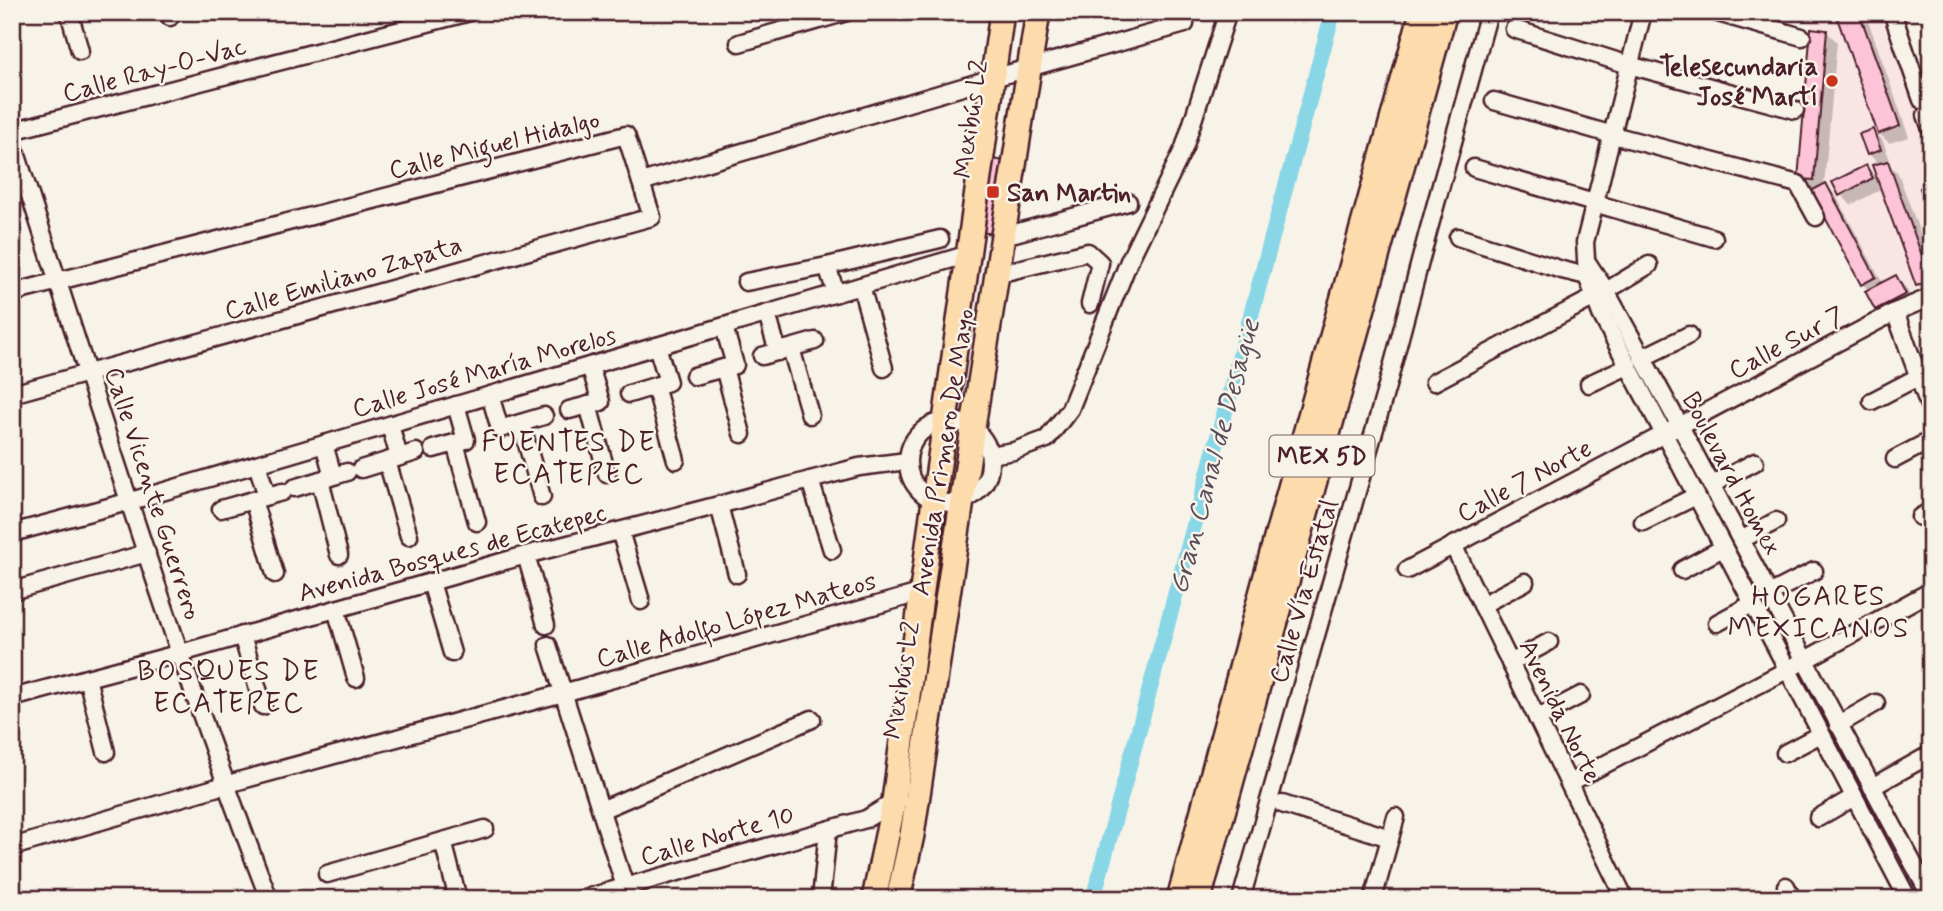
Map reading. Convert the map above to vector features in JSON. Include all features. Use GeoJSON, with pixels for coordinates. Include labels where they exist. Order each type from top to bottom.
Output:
{"type":"FeatureCollection","features":[{"type":"Feature","properties":{"kind":"highway","name":"Avenida Primero De Mayo"},"geometry":{"type":"LineString","coordinates":[[898,899],[900,831],[959,422],[969,254],[997,77],[1002,12]]}},
{"type":"Feature","properties":{"kind":"highway","name":"Avenida Primero De Mayo"},"geometry":{"type":"LineString","coordinates":[[959,422],[998,269],[1024,69],[1038,12]]}},
{"type":"Feature","properties":{"kind":"highway","name":"MEX 5D"},"geometry":{"type":"LineString","coordinates":[[1178,899],[1422,12]]}},
{"type":"Feature","properties":{"kind":"highway","name":"MEX 5D"},"geometry":{"type":"LineString","coordinates":[[1199,899],[1445,12]]}},
{"type":"Feature","properties":{"kind":"highway","name":"Avenida Primero De Mayo"},"geometry":{"type":"LineString","coordinates":[[905,799],[923,592],[948,502]]}},
{"type":"Feature","properties":{"kind":"highway","name":"Avenida Primero De Mayo"},"geometry":{"type":"LineString","coordinates":[[874,899],[900,831]]}},
{"type":"Feature","properties":{"kind":"street"},"geometry":{"type":"LineString","coordinates":[[69,12],[80,51]]}},
{"type":"Feature","properties":{"kind":"street","name":"Calle Ray-O-Vac"},"geometry":{"type":"LineString","coordinates":[[12,131],[470,12]]}},
{"type":"Feature","properties":{"kind":"street"},"geometry":{"type":"LineString","coordinates":[[739,43],[847,12]]}},
{"type":"Feature","properties":{"kind":"street","name":"Mexibús L2"},"geometry":{"type":"LineString","coordinates":[[959,422],[997,77],[1011,12]]}},
{"type":"Feature","properties":{"kind":"street","name":"Mexibús L2"},"geometry":{"type":"LineString","coordinates":[[959,422],[1024,69],[1028,12]]}},
{"type":"Feature","properties":{"kind":"street","name":"Avenida Primero De Mayo"},"geometry":{"type":"LineString","coordinates":[[990,455],[1014,451],[1046,439],[1070,409],[1129,261],[1184,148],[1228,12]]}},
{"type":"Feature","properties":{"kind":"street","name":"Calle Vía Estatal"},"geometry":{"type":"LineString","coordinates":[[1241,899],[1389,379],[1489,12]]}},
{"type":"Feature","properties":{"kind":"street","name":"Boulevard Homex"},"geometry":{"type":"LineString","coordinates":[[1643,12],[1594,203],[1585,242],[1585,259],[1635,362],[1664,434],[1908,899]]}},
{"type":"Feature","properties":{"kind":"street"},"geometry":{"type":"LineString","coordinates":[[1714,12],[1802,37]]}},
{"type":"Feature","properties":{"kind":"street"},"geometry":{"type":"LineString","coordinates":[[1892,12],[1926,115]]}},
{"type":"Feature","properties":{"kind":"street"},"geometry":{"type":"LineString","coordinates":[[641,182],[1185,24]]}},
{"type":"Feature","properties":{"kind":"street"},"geometry":{"type":"LineString","coordinates":[[1514,29],[1629,65],[1796,110]]}},
{"type":"Feature","properties":{"kind":"street"},"geometry":{"type":"LineString","coordinates":[[1494,101],[1798,184],[1816,217]]}},
{"type":"Feature","properties":{"kind":"street","name":"Calle Miguel Hidalgo"},"geometry":{"type":"LineString","coordinates":[[12,293],[626,135],[641,182]]}},
{"type":"Feature","properties":{"kind":"street","name":"Calle Vicente Guerrero"},"geometry":{"type":"LineString","coordinates":[[12,140],[181,653],[226,785],[270,899]]}},
{"type":"Feature","properties":{"kind":"street"},"geometry":{"type":"LineString","coordinates":[[1474,168],[1714,237]]}},
{"type":"Feature","properties":{"kind":"street","name":"Calle Emiliano Zapata"},"geometry":{"type":"LineString","coordinates":[[12,394],[652,217],[641,182]]}},
{"type":"Feature","properties":{"kind":"street"},"geometry":{"type":"LineString","coordinates":[[1004,236],[1128,202]]}},
{"type":"Feature","properties":{"kind":"street"},"geometry":{"type":"LineString","coordinates":[[1458,237],[1591,274]]}},
{"type":"Feature","properties":{"kind":"street"},"geometry":{"type":"LineString","coordinates":[[746,282],[940,239]]}},
{"type":"Feature","properties":{"kind":"street"},"geometry":{"type":"LineString","coordinates":[[998,269],[1010,271],[1088,252],[1100,263],[1090,304]]}},
{"type":"Feature","properties":{"kind":"street","name":"Calle José María Morelos"},"geometry":{"type":"LineString","coordinates":[[12,533],[131,501],[969,254]]}},
{"type":"Feature","properties":{"kind":"street"},"geometry":{"type":"LineString","coordinates":[[827,265],[836,293]]}},
{"type":"Feature","properties":{"kind":"street"},"geometry":{"type":"LineString","coordinates":[[1434,382],[1649,265]]}},
{"type":"Feature","properties":{"kind":"street"},"geometry":{"type":"LineString","coordinates":[[861,286],[884,368]]}},
{"type":"Feature","properties":{"kind":"street","name":"Calle Sur 7"},"geometry":{"type":"LineString","coordinates":[[1664,434],[1895,312],[1931,297]]}},
{"type":"Feature","properties":{"kind":"street"},"geometry":{"type":"LineString","coordinates":[[1895,312],[1931,411]]}},
{"type":"Feature","properties":{"kind":"street"},"geometry":{"type":"LineString","coordinates":[[767,314],[785,350],[810,415]]}},
{"type":"Feature","properties":{"kind":"street"},"geometry":{"type":"LineString","coordinates":[[694,376],[735,365],[724,327]]}},
{"type":"Feature","properties":{"kind":"street"},"geometry":{"type":"LineString","coordinates":[[1589,384],[1689,335]]}},
{"type":"Feature","properties":{"kind":"street"},"geometry":{"type":"LineString","coordinates":[[762,356],[815,341]]}},
{"type":"Feature","properties":{"kind":"street"},"geometry":{"type":"LineString","coordinates":[[629,394],[668,382],[657,346]]}},
{"type":"Feature","properties":{"kind":"street","name":"Boulevard Homex"},"geometry":{"type":"LineString","coordinates":[[1635,362],[1680,426],[1930,898]]}},
{"type":"Feature","properties":{"kind":"street"},"geometry":{"type":"LineString","coordinates":[[569,410],[601,401],[590,366]]}},
{"type":"Feature","properties":{"kind":"street"},"geometry":{"type":"LineString","coordinates":[[724,368],[742,434]]}},
{"type":"Feature","properties":{"kind":"street"},"geometry":{"type":"LineString","coordinates":[[1872,401],[1918,377]]}},
{"type":"Feature","properties":{"kind":"street"},"geometry":{"type":"LineString","coordinates":[[655,386],[676,460]]}},
{"type":"Feature","properties":{"kind":"street"},"geometry":{"type":"LineString","coordinates":[[490,395],[500,429],[544,416]]}},
{"type":"Feature","properties":{"kind":"street"},"geometry":{"type":"LineString","coordinates":[[433,449],[466,440],[456,405]]}},
{"type":"Feature","properties":{"kind":"street"},"geometry":{"type":"LineString","coordinates":[[588,405],[607,474]]}},
{"type":"Feature","properties":{"kind":"street"},"geometry":{"type":"LineString","coordinates":[[959,422],[981,435],[990,455],[988,478],[982,488],[973,496],[948,502],[920,491],[910,477],[907,461],[912,441],[926,426],[959,422]]}},
{"type":"Feature","properties":{"kind":"street"},"geometry":{"type":"LineString","coordinates":[[521,423],[542,497]]}},
{"type":"Feature","properties":{"kind":"street"},"geometry":{"type":"LineString","coordinates":[[390,425],[393,459],[409,536]]}},
{"type":"Feature","properties":{"kind":"street","name":"Calle 7 Norte"},"geometry":{"type":"LineString","coordinates":[[1406,570],[1664,434]]}},
{"type":"Feature","properties":{"kind":"street"},"geometry":{"type":"LineString","coordinates":[[1895,458],[1931,440]]}},
{"type":"Feature","properties":{"kind":"street"},"geometry":{"type":"LineString","coordinates":[[455,443],[477,522]]}},
{"type":"Feature","properties":{"kind":"street"},"geometry":{"type":"LineString","coordinates":[[324,444],[340,475],[339,555]]}},
{"type":"Feature","properties":{"kind":"street"},"geometry":{"type":"LineString","coordinates":[[221,509],[416,452]]}},
{"type":"Feature","properties":{"kind":"street","name":"Avenida Bosques de Ecatepec"},"geometry":{"type":"LineString","coordinates":[[12,698],[526,555],[859,467],[907,461]]}},
{"type":"Feature","properties":{"kind":"street"},"geometry":{"type":"LineString","coordinates":[[1711,485],[1755,462]]}},
{"type":"Feature","properties":{"kind":"street"},"geometry":{"type":"LineString","coordinates":[[257,464],[274,494],[275,574]]}},
{"type":"Feature","properties":{"kind":"street"},"geometry":{"type":"LineString","coordinates":[[810,480],[832,550]]}},
{"type":"Feature","properties":{"kind":"street"},"geometry":{"type":"LineString","coordinates":[[1643,522],[1696,496]]}},
{"type":"Feature","properties":{"kind":"street"},"geometry":{"type":"LineString","coordinates":[[719,505],[737,574]]}},
{"type":"Feature","properties":{"kind":"street"},"geometry":{"type":"LineString","coordinates":[[1741,540],[1776,521]]}},
{"type":"Feature","properties":{"kind":"street"},"geometry":{"type":"LineString","coordinates":[[621,531],[641,601]]}},
{"type":"Feature","properties":{"kind":"street","name":"Avenida Norte"},"geometry":{"type":"LineString","coordinates":[[1453,545],[1625,899]]}},
{"type":"Feature","properties":{"kind":"street"},"geometry":{"type":"LineString","coordinates":[[1682,570],[1723,548]]}},
{"type":"Feature","properties":{"kind":"street"},"geometry":{"type":"LineString","coordinates":[[12,591],[147,552]]}},
{"type":"Feature","properties":{"kind":"street"},"geometry":{"type":"LineString","coordinates":[[526,555],[546,625]]}},
{"type":"Feature","properties":{"kind":"street"},"geometry":{"type":"LineString","coordinates":[[1769,594],[1814,571]]}},
{"type":"Feature","properties":{"kind":"street"},"geometry":{"type":"LineString","coordinates":[[431,582],[452,653]]}},
{"type":"Feature","properties":{"kind":"street"},"geometry":{"type":"LineString","coordinates":[[1482,605],[1525,582]]}},
{"type":"Feature","properties":{"kind":"street"},"geometry":{"type":"LineString","coordinates":[[1569,783],[1787,670],[1931,591]]}},
{"type":"Feature","properties":{"kind":"street","name":"Calle Adolfo López Mateos"},"geometry":{"type":"LineString","coordinates":[[12,847],[923,592]]}},
{"type":"Feature","properties":{"kind":"street"},"geometry":{"type":"LineString","coordinates":[[1717,623],[1752,604]]}},
{"type":"Feature","properties":{"kind":"street"},"geometry":{"type":"LineString","coordinates":[[336,609],[356,678]]}},
{"type":"Feature","properties":{"kind":"street"},"geometry":{"type":"LineString","coordinates":[[242,635],[263,706]]}},
{"type":"Feature","properties":{"kind":"street"},"geometry":{"type":"LineString","coordinates":[[1510,663],[1549,642]]}},
{"type":"Feature","properties":{"kind":"street"},"geometry":{"type":"LineString","coordinates":[[548,645],[627,893]]}},
{"type":"Feature","properties":{"kind":"street"},"geometry":{"type":"LineString","coordinates":[[87,677],[106,752]]}},
{"type":"Feature","properties":{"kind":"street"},"geometry":{"type":"LineString","coordinates":[[1537,718],[1581,695]]}},
{"type":"Feature","properties":{"kind":"street"},"geometry":{"type":"LineString","coordinates":[[1838,724],[1876,703]]}},
{"type":"Feature","properties":{"kind":"street"},"geometry":{"type":"LineString","coordinates":[[601,810],[812,719]]}},
{"type":"Feature","properties":{"kind":"street"},"geometry":{"type":"LineString","coordinates":[[1785,753],[1821,734]]}},
{"type":"Feature","properties":{"kind":"street"},"geometry":{"type":"LineString","coordinates":[[1872,787],[1931,754]]}},
{"type":"Feature","properties":{"kind":"street"},"geometry":{"type":"LineString","coordinates":[[1818,818],[1854,797]]}},
{"type":"Feature","properties":{"kind":"street","name":"Calle Norte 10"},"geometry":{"type":"LineString","coordinates":[[582,899],[627,893],[866,819],[905,799]]}},
{"type":"Feature","properties":{"kind":"street"},"geometry":{"type":"LineString","coordinates":[[1282,804],[1390,838]]}},
{"type":"Feature","properties":{"kind":"street"},"geometry":{"type":"LineString","coordinates":[[1373,899],[1396,817]]}},
{"type":"Feature","properties":{"kind":"street"},"geometry":{"type":"LineString","coordinates":[[866,819],[900,831]]}},
{"type":"Feature","properties":{"kind":"street"},"geometry":{"type":"LineString","coordinates":[[327,874],[485,829]]}},
{"type":"Feature","properties":{"kind":"street"},"geometry":{"type":"LineString","coordinates":[[821,899],[828,830]]}},
{"type":"Feature","properties":{"kind":"street"},"geometry":{"type":"LineString","coordinates":[[883,899],[900,831]]}},
{"type":"Feature","properties":{"kind":"street"},"geometry":{"type":"LineString","coordinates":[[890,899],[900,831]]}},
{"type":"Feature","properties":{"kind":"street"},"geometry":{"type":"LineString","coordinates":[[443,841],[458,899]]}},
{"type":"Feature","properties":{"kind":"shaded area"},"geometry":{"type":"Polygon","coordinates":[[[1812,12],[1885,12],[1931,143],[1931,284],[1875,310],[1805,179],[1798,179],[1812,12]]]}},
{"type":"Feature","properties":{"kind":"building"},"geometry":{"type":"Polygon","coordinates":[[[1835,12],[1859,12],[1900,126],[1878,134],[1835,12]]]}},
{"type":"Feature","properties":{"kind":"building"},"geometry":{"type":"Polygon","coordinates":[[[1811,28],[1827,30],[1814,180],[1798,179],[1811,28]]]}},
{"type":"Feature","properties":{"kind":"building"},"geometry":{"type":"Polygon","coordinates":[[[1873,129],[1881,150],[1867,155],[1859,134],[1873,129]]]}},
{"type":"Feature","properties":{"kind":"building"},"geometry":{"type":"Polygon","coordinates":[[[992,159],[1005,161],[994,234],[980,232],[992,159]]]}},
{"type":"Feature","properties":{"kind":"building"},"geometry":{"type":"Polygon","coordinates":[[[1888,161],[1925,264],[1931,262],[1931,281],[1916,286],[1872,165],[1888,161]]]}},
{"type":"Feature","properties":{"kind":"building"},"geometry":{"type":"Polygon","coordinates":[[[1866,165],[1873,178],[1839,196],[1832,182],[1866,165]]]}},
{"type":"Feature","properties":{"kind":"building"},"geometry":{"type":"Polygon","coordinates":[[[1826,183],[1876,277],[1861,285],[1811,191],[1826,183]]]}},
{"type":"Feature","properties":{"kind":"building"},"geometry":{"type":"Polygon","coordinates":[[[1931,184],[1931,219],[1920,188],[1931,184]]]}},
{"type":"Feature","properties":{"kind":"building"},"geometry":{"type":"Polygon","coordinates":[[[1896,275],[1906,294],[1875,310],[1865,291],[1896,275]]]}},
{"type":"Feature","properties":{"kind":"waterway","name":"Gran Canal de Desagüe"},"geometry":{"type":"LineString","coordinates":[[1093,899],[1333,12]]}},
{"type":"Feature","properties":{"kind":"place","name":"Telesecundaria José Martí"},"geometry":{"type":"Point","coordinates":[1832,81]}},
{"type":"Feature","properties":{"kind":"place","name":"San Martin"},"geometry":{"type":"Point","coordinates":[993,192]}},
{"type":"Feature","properties":{"kind":"district","name":"FUENTES DE ECATEPEC"},"geometry":{"type":"Point","coordinates":[569,457]}},
{"type":"Feature","properties":{"kind":"district","name":"HOGARES MEXICANOS"},"geometry":{"type":"Point","coordinates":[1819,611]}},
{"type":"Feature","properties":{"kind":"district","name":"BOSQUES DE ECATEPEC"},"geometry":{"type":"Point","coordinates":[229,686]}}]}
